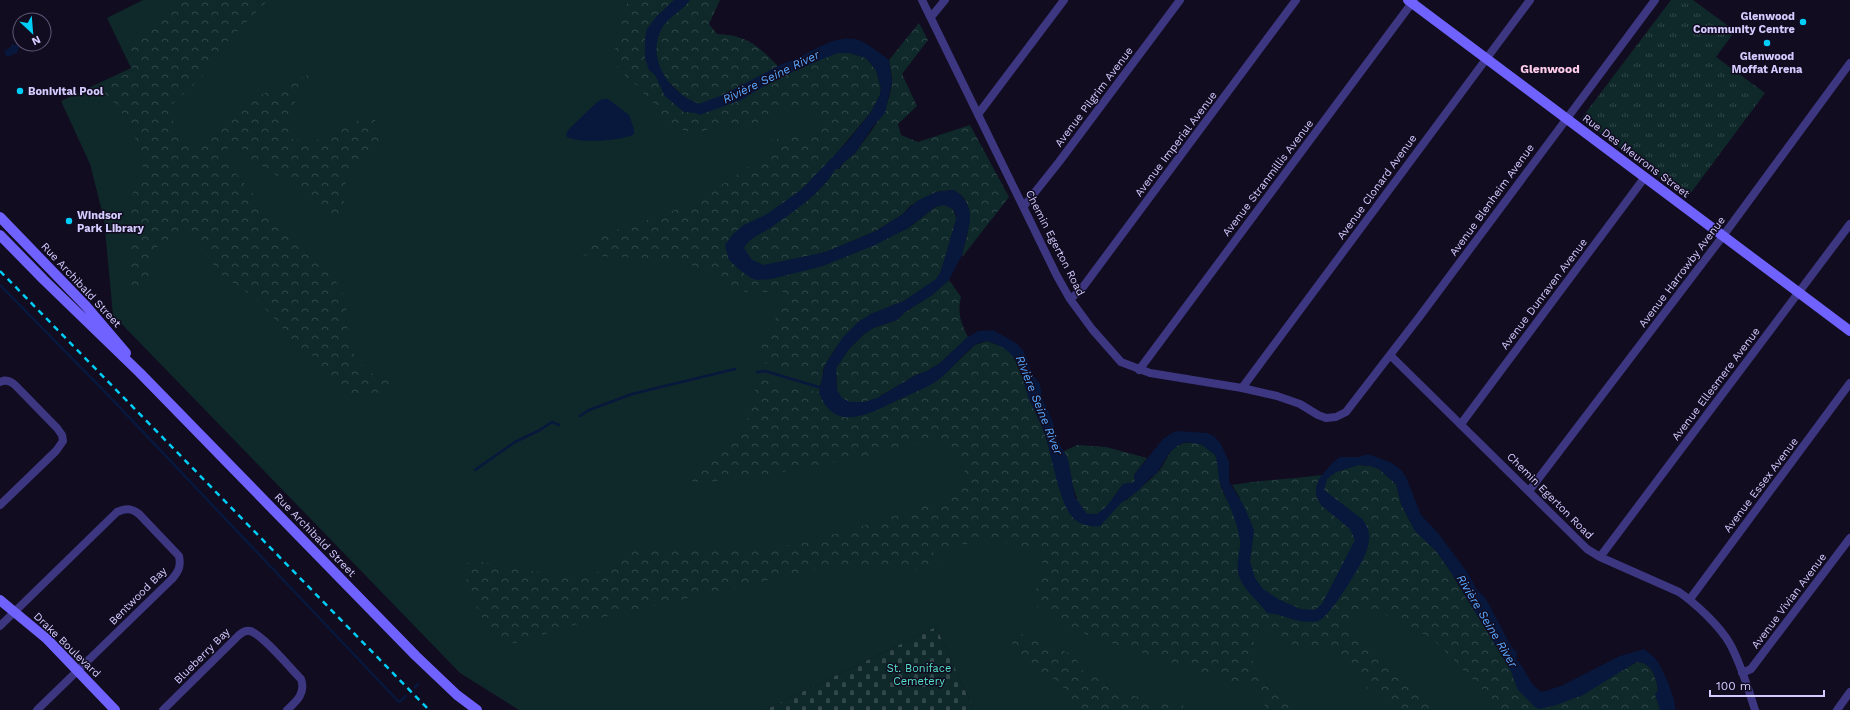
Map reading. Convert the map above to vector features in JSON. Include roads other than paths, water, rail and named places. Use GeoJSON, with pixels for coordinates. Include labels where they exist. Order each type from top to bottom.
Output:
{"type":"FeatureCollection","features":[{"type":"Feature","properties":{"kind":"main road","name":"Rue Des Meurons Street"},"geometry":{"type":"LineString","coordinates":[[1412,1],[1486,59],[1850,331]]}},
{"type":"Feature","properties":{"kind":"main road","name":"Rue Archibald Street"},"geometry":{"type":"LineString","coordinates":[[0,217],[119,344],[140,373]]}},
{"type":"Feature","properties":{"kind":"main road","name":"Rue Archibald Street"},"geometry":{"type":"LineString","coordinates":[[0,235],[140,373],[421,661],[457,695],[477,710]]}},
{"type":"Feature","properties":{"kind":"main road","name":"Drake Boulevard"},"geometry":{"type":"LineString","coordinates":[[0,600],[47,639],[115,710]]}},
{"type":"Feature","properties":{"kind":"street","name":"Chemin Egerton Road"},"geometry":{"type":"LineString","coordinates":[[922,0],[1070,299],[1092,329],[1121,362],[1139,370],[1242,388],[1277,396],[1300,404],[1326,418],[1336,417],[1346,412]]}},
{"type":"Feature","properties":{"kind":"street"},"geometry":{"type":"LineString","coordinates":[[931,18],[945,0]]}},
{"type":"Feature","properties":{"kind":"street"},"geometry":{"type":"LineString","coordinates":[[979,113],[1064,0]]}},
{"type":"Feature","properties":{"kind":"street","name":"Avenue Pilgrim Avenue"},"geometry":{"type":"LineString","coordinates":[[1024,206],[1060,162],[1180,0]]}},
{"type":"Feature","properties":{"kind":"street","name":"Avenue Imperial Avenue"},"geometry":{"type":"LineString","coordinates":[[1070,299],[1080,291],[1296,0]]}},
{"type":"Feature","properties":{"kind":"street","name":"Avenue Clonard Avenue"},"geometry":{"type":"LineString","coordinates":[[1242,388],[1530,0]]}},
{"type":"Feature","properties":{"kind":"street","name":"Avenue Blenheim Avenue"},"geometry":{"type":"LineString","coordinates":[[1346,412],[1655,0]]}},
{"type":"Feature","properties":{"kind":"street","name":"Avenue Stranmillis Avenue"},"geometry":{"type":"LineString","coordinates":[[1139,370],[1412,1]]}},
{"type":"Feature","properties":{"kind":"street","name":"Avenue Harrowby Avenue"},"geometry":{"type":"LineString","coordinates":[[1529,491],[1723,236],[1850,63]]}},
{"type":"Feature","properties":{"kind":"street","name":"Avenue Dunraven Avenue"},"geometry":{"type":"LineString","coordinates":[[1461,424],[1645,177]]}},
{"type":"Feature","properties":{"kind":"street","name":"Avenue Ellesmere Avenue"},"geometry":{"type":"LineString","coordinates":[[1600,557],[1850,224]]}},
{"type":"Feature","properties":{"kind":"street","name":"Chemin Egerton Road"},"geometry":{"type":"LineString","coordinates":[[1390,355],[1587,549],[1600,557],[1674,589],[1690,599],[1725,637],[1742,673],[1755,710]]}},
{"type":"Feature","properties":{"kind":"street"},"geometry":{"type":"LineString","coordinates":[[0,382],[4,380],[11,381],[57,428],[62,435],[63,441],[56,451],[0,505]]}},
{"type":"Feature","properties":{"kind":"street","name":"Avenue Essex Avenue"},"geometry":{"type":"LineString","coordinates":[[1690,599],[1850,383]]}},
{"type":"Feature","properties":{"kind":"street","name":"Bentwood Bay"},"geometry":{"type":"LineString","coordinates":[[0,626],[117,512],[132,509],[139,514],[179,556],[180,564],[178,572],[37,710]]}},
{"type":"Feature","properties":{"kind":"street","name":"Avenue Vivian Avenue"},"geometry":{"type":"LineString","coordinates":[[1742,673],[1751,669],[1850,538]]}},
{"type":"Feature","properties":{"kind":"street","name":"Blueberry Bay"},"geometry":{"type":"LineString","coordinates":[[163,710],[239,635],[245,631],[256,634],[301,679],[304,686],[302,693],[287,710]]}},
{"type":"Feature","properties":{"kind":"street"},"geometry":{"type":"LineString","coordinates":[[1837,710],[1850,692]]}},
{"type":"Feature","properties":{"kind":"water","name":"Rivière Seine River"},"geometry":{"type":"Polygon","coordinates":[[[674,0],[690,0],[663,26],[658,38],[656,50],[658,61],[669,83],[688,99],[699,104],[723,95],[782,64],[821,46],[841,39],[861,41],[889,60],[892,82],[885,113],[873,126],[856,152],[841,165],[839,169],[835,169],[823,186],[815,194],[746,244],[744,248],[752,260],[764,265],[826,252],[876,231],[903,214],[917,201],[936,192],[953,190],[960,194],[967,204],[970,213],[970,222],[962,255],[949,280],[932,295],[905,312],[897,320],[873,328],[864,334],[849,349],[836,368],[837,390],[842,398],[850,402],[864,402],[877,398],[916,375],[939,364],[968,337],[978,331],[993,330],[1016,343],[1022,349],[1027,358],[1031,373],[1040,384],[1042,398],[1053,422],[1056,438],[1068,459],[1075,497],[1087,514],[1097,514],[1107,506],[1123,484],[1135,482],[1134,475],[1163,439],[1177,431],[1207,433],[1215,437],[1221,444],[1229,462],[1229,482],[1244,506],[1254,530],[1250,562],[1255,578],[1263,589],[1278,599],[1300,609],[1315,610],[1322,604],[1355,540],[1350,529],[1321,505],[1316,495],[1316,487],[1319,479],[1333,462],[1340,457],[1358,457],[1368,454],[1392,463],[1401,470],[1406,477],[1421,515],[1438,533],[1467,572],[1476,588],[1486,599],[1511,646],[1517,653],[1516,659],[1538,689],[1542,692],[1561,686],[1620,656],[1644,649],[1654,657],[1661,667],[1674,698],[1675,710],[1660,710],[1655,694],[1658,691],[1655,676],[1646,664],[1641,662],[1636,662],[1583,695],[1540,709],[1535,707],[1518,690],[1510,669],[1447,566],[1436,551],[1415,531],[1401,504],[1396,484],[1379,469],[1371,466],[1359,465],[1336,472],[1327,479],[1324,490],[1362,519],[1366,525],[1369,533],[1368,548],[1360,565],[1329,612],[1318,621],[1304,622],[1267,613],[1241,581],[1238,572],[1240,540],[1237,526],[1220,484],[1215,455],[1201,444],[1186,442],[1178,445],[1169,453],[1157,473],[1138,491],[1121,503],[1100,526],[1087,525],[1074,519],[1064,502],[1056,479],[1045,434],[1030,401],[1019,368],[1011,354],[996,344],[987,341],[981,342],[961,357],[943,376],[934,383],[878,410],[855,417],[844,417],[834,413],[826,405],[819,392],[825,365],[843,337],[858,322],[871,314],[904,301],[936,279],[941,271],[956,220],[956,214],[953,209],[944,205],[935,207],[908,228],[875,245],[823,266],[771,279],[757,280],[741,271],[729,260],[725,245],[733,234],[744,225],[767,214],[801,190],[848,141],[871,112],[880,95],[881,88],[876,70],[866,58],[850,53],[837,53],[778,78],[741,100],[699,115],[696,113],[684,112],[665,96],[655,75],[649,70],[645,58],[645,38],[647,29],[656,17],[674,0]]]}},
{"type":"Feature","properties":{"kind":"water"},"geometry":{"type":"Polygon","coordinates":[[[12,44],[12,52],[17,53],[7,57],[4,51],[11,47],[12,44]]]}},
{"type":"Feature","properties":{"kind":"water"},"geometry":{"type":"Polygon","coordinates":[[[602,99],[608,99],[629,115],[634,129],[634,134],[621,138],[600,141],[579,140],[566,136],[568,130],[602,99]]]}},
{"type":"Feature","properties":{"kind":"waterway"},"geometry":{"type":"LineString","coordinates":[[0,285],[108,395],[399,702],[406,696]]}},
{"type":"Feature","properties":{"kind":"waterway"},"geometry":{"type":"LineString","coordinates":[[580,416],[589,410],[632,394],[735,369]]}},
{"type":"Feature","properties":{"kind":"waterway"},"geometry":{"type":"LineString","coordinates":[[757,372],[765,371],[822,388]]}},
{"type":"Feature","properties":{"kind":"waterway"},"geometry":{"type":"LineString","coordinates":[[475,470],[515,442],[540,430],[552,422],[559,425]]}},
{"type":"Feature","properties":{"kind":"waterway"},"geometry":{"type":"LineString","coordinates":[[415,687],[418,684]]}},
{"type":"Feature","properties":{"kind":"railway"},"geometry":{"type":"LineString","coordinates":[[0,271],[429,710]]}},
{"type":"Feature","properties":{"kind":"place","name":"Glenwood Community Centre"},"geometry":{"type":"Point","coordinates":[1803,22]}},
{"type":"Feature","properties":{"kind":"place","name":"Glenwood Moffat Arena"},"geometry":{"type":"Point","coordinates":[1767,43]}},
{"type":"Feature","properties":{"kind":"place","name":"Bonivital Pool"},"geometry":{"type":"Point","coordinates":[20,91]}},
{"type":"Feature","properties":{"kind":"place","name":"Windsor Park Library"},"geometry":{"type":"Point","coordinates":[69,221]}},
{"type":"Feature","properties":{"kind":"district","name":"Glenwood"},"geometry":{"type":"Point","coordinates":[1550,69]}},
{"type":"Feature","properties":{"kind":"park label","name":"St. Boniface Cemetery"},"geometry":{"type":"Point","coordinates":[919,674]}}]}
